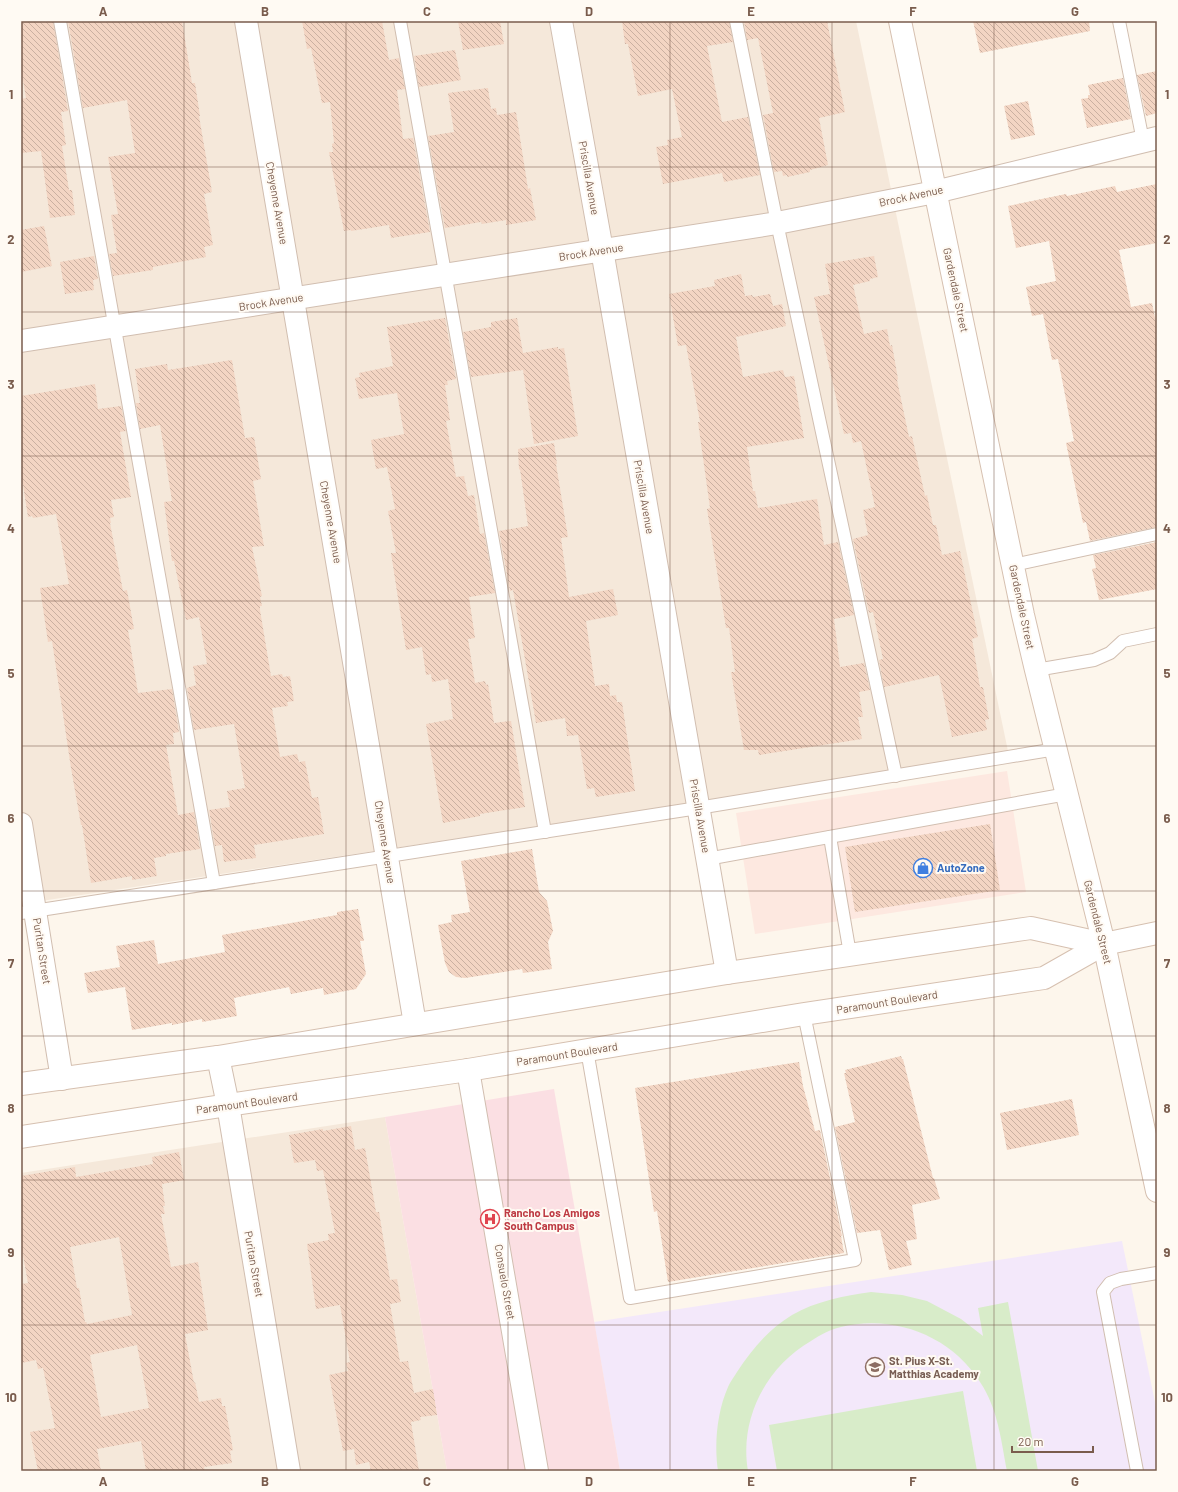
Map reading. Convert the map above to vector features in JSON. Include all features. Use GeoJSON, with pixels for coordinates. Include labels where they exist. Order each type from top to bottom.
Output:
{"type":"FeatureCollection","features":[{"type":"Feature","properties":{"kind":"street","name":"Cheyenne Avenue"},"geometry":{"type":"LineString","coordinates":[[246,21],[415,1024]]}},
{"type":"Feature","properties":{"kind":"street","name":"Priscilla Avenue"},"geometry":{"type":"LineString","coordinates":[[561,21],[727,973]]}},
{"type":"Feature","properties":{"kind":"street","name":"Gardendale Street"},"geometry":{"type":"LineString","coordinates":[[900,21],[1013,566],[1036,670],[1152,1143],[1157,1190]]}},
{"type":"Feature","properties":{"kind":"street","name":"Brock Avenue"},"geometry":{"type":"LineString","coordinates":[[21,341],[777,223],[935,192],[1150,139]]}},
{"type":"Feature","properties":{"kind":"street","name":"Puritan Street"},"geometry":{"type":"LineString","coordinates":[[21,824],[28,912],[62,1078]]}},
{"type":"Feature","properties":{"kind":"street","name":"Paramount Boulevard"},"geometry":{"type":"LineString","coordinates":[[21,1084],[218,1057],[727,973],[1031,928],[1104,944]]}},
{"type":"Feature","properties":{"kind":"street","name":"Paramount Boulevard"},"geometry":{"type":"LineString","coordinates":[[21,1138],[228,1105],[468,1070],[804,1014],[1044,978],[1104,944],[1157,933]]}},
{"type":"Feature","properties":{"kind":"street","name":"Puritan Street"},"geometry":{"type":"LineString","coordinates":[[218,1057],[228,1105],[289,1471]]}},
{"type":"Feature","properties":{"kind":"street","name":"Consuelo Street"},"geometry":{"type":"LineString","coordinates":[[468,1070],[537,1471]]}},
{"type":"Feature","properties":{"kind":"lane"},"geometry":{"type":"LineString","coordinates":[[60,21],[214,883]]}},
{"type":"Feature","properties":{"kind":"lane"},"geometry":{"type":"LineString","coordinates":[[400,21],[444,275],[545,832]]}},
{"type":"Feature","properties":{"kind":"lane"},"geometry":{"type":"LineString","coordinates":[[736,21],[777,223],[896,776]]}},
{"type":"Feature","properties":{"kind":"lane"},"geometry":{"type":"LineString","coordinates":[[1119,21],[1150,139]]}},
{"type":"Feature","properties":{"kind":"lane"},"geometry":{"type":"LineString","coordinates":[[1013,566],[1157,534]]}},
{"type":"Feature","properties":{"kind":"lane"},"geometry":{"type":"LineString","coordinates":[[1036,670],[1094,660],[1110,653],[1122,641],[1157,634]]}},
{"type":"Feature","properties":{"kind":"lane"},"geometry":{"type":"LineString","coordinates":[[28,912],[698,808],[1056,749]]}},
{"type":"Feature","properties":{"kind":"lane"},"geometry":{"type":"LineString","coordinates":[[707,859],[1066,794]]}},
{"type":"Feature","properties":{"kind":"lane"},"geometry":{"type":"LineString","coordinates":[[830,837],[850,954]]}},
{"type":"Feature","properties":{"kind":"lane"},"geometry":{"type":"LineString","coordinates":[[587,1050],[630,1298],[855,1260],[804,1014]]}},
{"type":"Feature","properties":{"kind":"lane"},"geometry":{"type":"LineString","coordinates":[[1137,1471],[1103,1292],[1110,1283],[1122,1278],[1157,1273]]}},
{"type":"Feature","properties":{"kind":"shaded area"},"geometry":{"type":"Polygon","coordinates":[[[21,21],[856,21],[1009,756],[21,904],[21,21]]]}},
{"type":"Feature","properties":{"kind":"shaded area"},"geometry":{"type":"Polygon","coordinates":[[[1007,771],[1026,892],[755,934],[736,813],[1007,771]]]}},
{"type":"Feature","properties":{"kind":"shaded area","name":"Rancho Los Amigos South Campus"},"geometry":{"type":"Polygon","coordinates":[[[554,1089],[620,1471],[447,1471],[385,1117],[554,1089]]]}},
{"type":"Feature","properties":{"kind":"shaded area"},"geometry":{"type":"Polygon","coordinates":[[[385,1117],[447,1471],[21,1471],[21,1173],[385,1117]]]}},
{"type":"Feature","properties":{"kind":"shaded area","name":"St. Pius X-St. Matthias Academy"},"geometry":{"type":"Polygon","coordinates":[[[1122,1241],[1157,1412],[1157,1471],[620,1471],[594,1322],[1122,1241]]]}},
{"type":"Feature","properties":{"kind":"green space"},"geometry":{"type":"Polygon","coordinates":[[[871,1292],[902,1295],[927,1301],[961,1319],[983,1336],[978,1308],[1008,1302],[1038,1471],[1007,1471],[1001,1436],[991,1403],[980,1382],[968,1366],[954,1352],[920,1332],[881,1324],[861,1324],[841,1327],[826,1332],[795,1352],[781,1365],[759,1396],[752,1414],[746,1452],[748,1471],[718,1471],[716,1450],[717,1428],[724,1397],[731,1381],[755,1348],[768,1333],[801,1310],[830,1300],[871,1292]]]}},
{"type":"Feature","properties":{"kind":"green space"},"geometry":{"type":"Polygon","coordinates":[[[963,1391],[977,1471],[777,1471],[769,1425],[963,1391]]]}},
{"type":"Feature","properties":{"kind":"building"},"geometry":{"type":"Polygon","coordinates":[[[21,21],[53,21],[68,111],[61,112],[66,145],[62,146],[69,190],[72,190],[75,215],[50,218],[41,151],[21,153],[21,99],[26,98],[21,69],[21,21]]]}},
{"type":"Feature","properties":{"kind":"building"},"geometry":{"type":"Polygon","coordinates":[[[68,21],[182,21],[192,83],[195,83],[212,192],[204,194],[213,245],[204,247],[206,257],[153,267],[153,270],[113,276],[109,254],[117,253],[111,215],[118,214],[108,157],[135,153],[127,100],[83,108],[68,21]]]}},
{"type":"Feature","properties":{"kind":"building"},"geometry":{"type":"Polygon","coordinates":[[[302,21],[382,21],[389,60],[399,58],[405,89],[397,90],[403,139],[413,138],[430,232],[391,238],[389,225],[344,231],[329,152],[333,152],[332,144],[334,143],[330,102],[322,103],[311,48],[307,49],[302,21]]]}},
{"type":"Feature","properties":{"kind":"building"},"geometry":{"type":"Polygon","coordinates":[[[458,21],[500,21],[504,44],[463,50],[458,21]]]}},
{"type":"Feature","properties":{"kind":"building"},"geometry":{"type":"Polygon","coordinates":[[[622,21],[729,21],[733,42],[707,46],[722,122],[748,117],[760,175],[724,182],[722,173],[663,184],[656,147],[668,145],[667,140],[682,137],[672,89],[638,96],[628,44],[625,44],[622,21]]]}},
{"type":"Feature","properties":{"kind":"building"},"geometry":{"type":"Polygon","coordinates":[[[744,21],[827,21],[845,112],[819,118],[828,165],[810,170],[810,172],[787,177],[787,175],[783,176],[782,171],[774,172],[763,115],[773,113],[758,38],[747,40],[744,21]]]}},
{"type":"Feature","properties":{"kind":"building"},"geometry":{"type":"Polygon","coordinates":[[[973,21],[1089,21],[1090,31],[980,53],[973,21]]]}},
{"type":"Feature","properties":{"kind":"building"},"geometry":{"type":"Polygon","coordinates":[[[455,50],[461,80],[419,87],[414,56],[455,50]]]}},
{"type":"Feature","properties":{"kind":"building"},"geometry":{"type":"Polygon","coordinates":[[[1157,71],[1157,113],[1146,116],[1137,75],[1157,71]]]}},
{"type":"Feature","properties":{"kind":"building"},"geometry":{"type":"Polygon","coordinates":[[[1123,78],[1131,119],[1087,128],[1081,99],[1088,98],[1088,95],[1090,95],[1088,85],[1123,78]]]}},
{"type":"Feature","properties":{"kind":"building"},"geometry":{"type":"Polygon","coordinates":[[[488,88],[491,109],[496,108],[497,115],[516,112],[528,189],[530,188],[536,220],[506,225],[506,220],[482,224],[481,222],[445,228],[428,136],[454,132],[448,93],[488,88]]]}},
{"type":"Feature","properties":{"kind":"building"},"geometry":{"type":"Polygon","coordinates":[[[1028,101],[1035,135],[1011,140],[1004,106],[1028,101]]]}},
{"type":"Feature","properties":{"kind":"building"},"geometry":{"type":"Polygon","coordinates":[[[1157,184],[1157,243],[1119,250],[1131,307],[1152,303],[1157,328],[1157,527],[1090,541],[1086,522],[1083,523],[1066,443],[1074,441],[1058,359],[1052,360],[1043,314],[1032,316],[1026,287],[1056,281],[1049,241],[1016,248],[1008,206],[1115,186],[1117,192],[1157,184]]]}},
{"type":"Feature","properties":{"kind":"building"},"geometry":{"type":"Polygon","coordinates":[[[44,226],[52,266],[21,272],[21,230],[44,226]]]}},
{"type":"Feature","properties":{"kind":"building"},"geometry":{"type":"Polygon","coordinates":[[[94,256],[98,279],[93,280],[94,290],[65,294],[60,262],[94,256]]]}},
{"type":"Feature","properties":{"kind":"building"},"geometry":{"type":"Polygon","coordinates":[[[874,256],[878,277],[870,279],[870,281],[853,285],[864,334],[887,329],[890,346],[892,345],[897,380],[909,437],[912,436],[933,525],[936,525],[942,555],[960,551],[978,637],[972,639],[980,687],[983,687],[989,719],[985,720],[987,730],[952,737],[939,675],[884,687],[879,660],[883,659],[873,612],[869,613],[853,539],[868,535],[863,510],[875,507],[861,441],[853,443],[851,433],[844,434],[814,297],[830,294],[825,264],[874,256]]]}},
{"type":"Feature","properties":{"kind":"building"},"geometry":{"type":"Polygon","coordinates":[[[741,274],[745,296],[752,295],[753,297],[770,294],[773,306],[782,304],[786,326],[736,337],[743,377],[783,370],[785,377],[794,376],[804,438],[747,447],[753,491],[755,491],[758,508],[817,499],[824,545],[838,542],[854,615],[834,619],[840,667],[864,663],[870,690],[859,692],[863,717],[858,717],[862,739],[759,755],[758,750],[744,750],[731,672],[735,672],[729,628],[726,628],[707,509],[710,508],[698,422],[700,422],[686,345],[678,346],[669,294],[715,286],[714,280],[741,274]]]}},
{"type":"Feature","properties":{"kind":"building"},"geometry":{"type":"Polygon","coordinates":[[[445,318],[456,379],[447,381],[448,385],[445,385],[450,420],[446,421],[456,477],[464,476],[468,496],[474,495],[480,534],[484,533],[495,593],[469,597],[475,638],[468,639],[475,683],[485,681],[486,685],[488,684],[494,723],[511,721],[525,807],[480,814],[480,816],[443,823],[426,724],[453,719],[448,679],[432,682],[431,674],[426,675],[422,647],[406,650],[391,553],[396,553],[388,511],[395,509],[387,467],[376,469],[371,440],[404,434],[397,393],[359,399],[355,378],[360,377],[359,373],[393,366],[387,327],[445,318]]]}},
{"type":"Feature","properties":{"kind":"building"},"geometry":{"type":"Polygon","coordinates":[[[517,318],[523,353],[558,347],[558,349],[564,348],[578,436],[534,444],[523,370],[471,377],[463,332],[491,327],[491,322],[517,318]]]}},
{"type":"Feature","properties":{"kind":"building"},"geometry":{"type":"Polygon","coordinates":[[[232,360],[245,438],[254,437],[261,479],[253,481],[264,546],[252,547],[262,596],[260,597],[262,606],[260,606],[260,610],[271,676],[282,674],[283,677],[290,676],[294,701],[287,702],[288,706],[272,708],[280,757],[297,754],[299,762],[305,761],[312,798],[318,797],[324,834],[254,845],[256,858],[224,862],[222,845],[215,846],[209,810],[230,807],[227,791],[245,788],[234,724],[194,730],[187,688],[196,685],[193,666],[207,664],[199,617],[186,620],[174,561],[172,561],[164,502],[172,501],[160,425],[140,429],[136,403],[140,403],[135,369],[167,364],[168,370],[232,360]]]}},
{"type":"Feature","properties":{"kind":"building"},"geometry":{"type":"Polygon","coordinates":[[[95,384],[98,409],[121,406],[126,431],[120,432],[131,497],[111,500],[114,517],[110,518],[110,523],[123,591],[127,590],[134,629],[128,630],[138,693],[172,689],[179,732],[173,733],[174,744],[166,745],[178,815],[194,812],[200,849],[166,854],[166,856],[154,858],[157,876],[132,880],[132,876],[91,883],[71,768],[52,641],[48,642],[40,588],[69,584],[56,514],[33,518],[32,516],[28,517],[21,472],[21,396],[95,384]]]}},
{"type":"Feature","properties":{"kind":"building"},"geometry":{"type":"Polygon","coordinates":[[[554,443],[568,537],[561,538],[569,597],[613,589],[618,615],[586,621],[595,686],[609,684],[610,696],[616,695],[617,702],[622,702],[635,791],[596,797],[594,788],[587,789],[578,735],[567,736],[565,718],[536,723],[513,590],[510,591],[499,531],[528,526],[520,469],[519,470],[518,449],[554,443]]]}},
{"type":"Feature","properties":{"kind":"building"},"geometry":{"type":"Polygon","coordinates":[[[1157,542],[1157,589],[1099,600],[1092,569],[1096,568],[1093,555],[1157,542]]]}},
{"type":"Feature","properties":{"kind":"building","name":"AutoZone"},"geometry":{"type":"Polygon","coordinates":[[[990,824],[1000,890],[855,912],[845,847],[990,824]]]}},
{"type":"Feature","properties":{"kind":"building"},"geometry":{"type":"Polygon","coordinates":[[[532,849],[539,892],[547,901],[553,931],[548,942],[552,969],[523,973],[522,969],[465,978],[456,977],[449,972],[445,963],[438,925],[452,922],[451,915],[470,912],[461,861],[532,849]]]}},
{"type":"Feature","properties":{"kind":"building"},"geometry":{"type":"Polygon","coordinates":[[[358,909],[364,941],[360,941],[366,974],[356,989],[324,995],[323,988],[291,994],[289,987],[234,998],[237,1016],[202,1022],[202,1019],[172,1025],[172,1023],[132,1030],[125,987],[88,993],[84,973],[120,967],[116,946],[154,940],[158,964],[225,952],[222,935],[337,915],[337,912],[358,909]]]}},
{"type":"Feature","properties":{"kind":"building"},"geometry":{"type":"Polygon","coordinates":[[[901,1056],[933,1178],[940,1199],[912,1205],[917,1239],[906,1241],[912,1265],[889,1270],[880,1230],[857,1233],[835,1127],[855,1122],[844,1073],[846,1073],[845,1070],[901,1056]]]}},
{"type":"Feature","properties":{"kind":"building"},"geometry":{"type":"Polygon","coordinates":[[[799,1062],[803,1086],[815,1131],[820,1130],[842,1236],[844,1253],[668,1282],[657,1211],[654,1212],[635,1088],[799,1062]]]}},
{"type":"Feature","properties":{"kind":"building"},"geometry":{"type":"Polygon","coordinates":[[[1072,1099],[1079,1135],[1007,1150],[1000,1113],[1072,1099]]]}},
{"type":"Feature","properties":{"kind":"building"},"geometry":{"type":"Polygon","coordinates":[[[351,1126],[355,1150],[365,1148],[376,1212],[379,1212],[390,1280],[397,1279],[401,1302],[390,1304],[400,1362],[408,1361],[414,1393],[433,1389],[437,1415],[420,1417],[421,1420],[411,1422],[419,1471],[371,1471],[369,1462],[356,1465],[354,1449],[343,1451],[329,1375],[348,1371],[346,1363],[350,1362],[340,1305],[316,1309],[307,1244],[329,1240],[328,1234],[335,1233],[323,1170],[317,1171],[315,1160],[294,1163],[289,1135],[351,1126]]]}},
{"type":"Feature","properties":{"kind":"building"},"geometry":{"type":"Polygon","coordinates":[[[179,1152],[184,1180],[162,1184],[165,1214],[161,1214],[171,1267],[198,1262],[208,1330],[185,1334],[199,1402],[221,1398],[222,1406],[225,1406],[233,1450],[230,1451],[232,1463],[204,1467],[205,1471],[146,1471],[141,1441],[97,1449],[101,1471],[38,1471],[30,1432],[55,1428],[43,1368],[38,1369],[36,1360],[21,1363],[21,1284],[28,1283],[21,1244],[21,1176],[75,1167],[76,1177],[153,1164],[152,1157],[179,1152]],[[119,1237],[70,1247],[77,1288],[79,1288],[85,1322],[87,1324],[132,1315],[119,1237]],[[137,1345],[90,1355],[101,1417],[149,1408],[137,1345]]]}},
{"type":"Feature","properties":{"kind":"place","name":"AutoZone"},"geometry":{"type":"Point","coordinates":[923,868]}},
{"type":"Feature","properties":{"kind":"place","name":"Rancho Los Amigos South Campus"},"geometry":{"type":"Point","coordinates":[490,1219]}},
{"type":"Feature","properties":{"kind":"place","name":"St. Pius X-St. Matthias Academy"},"geometry":{"type":"Point","coordinates":[875,1367]}}]}
